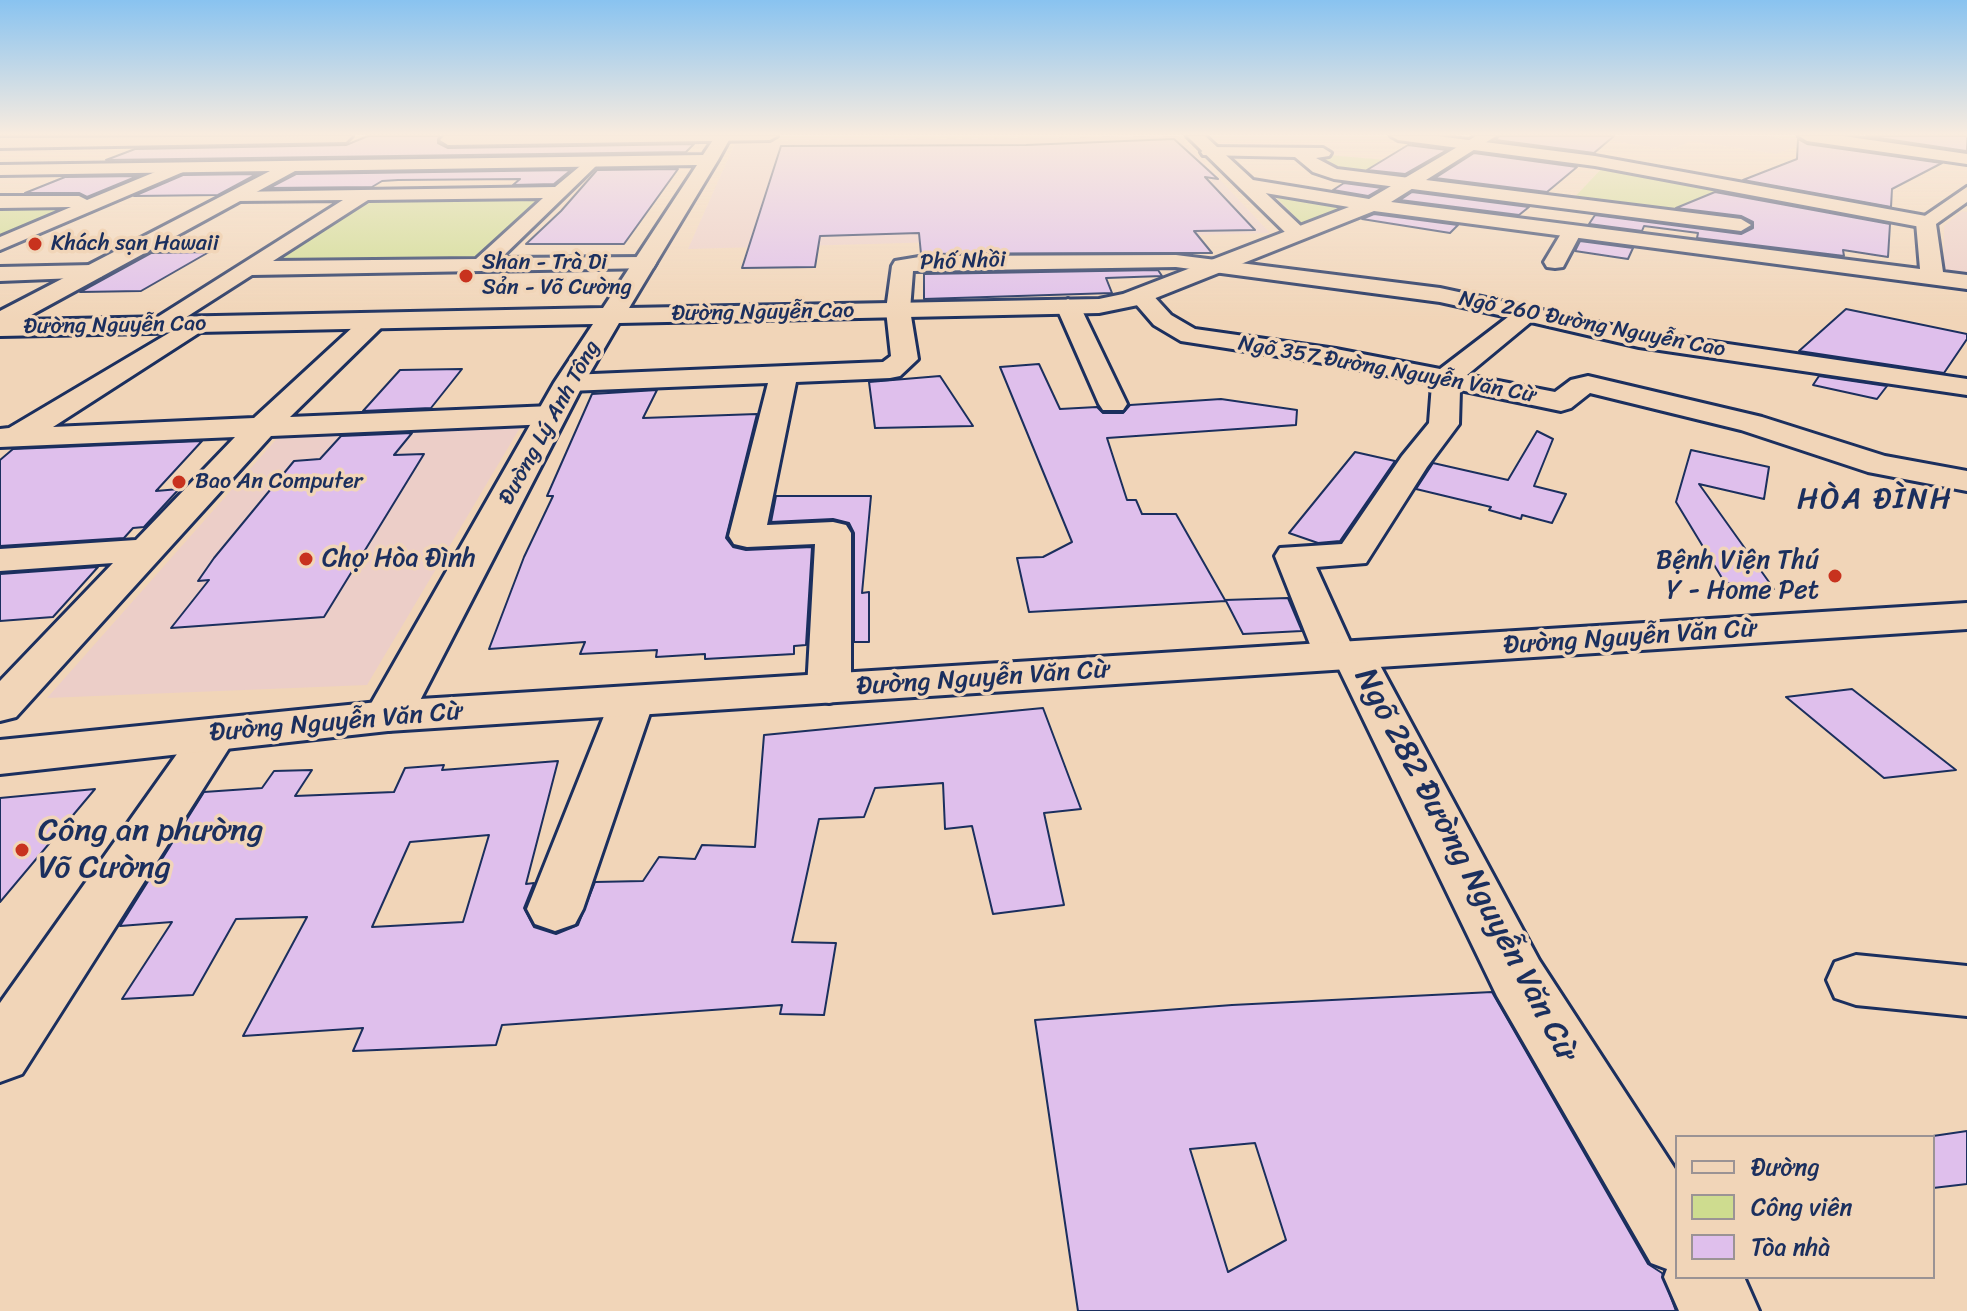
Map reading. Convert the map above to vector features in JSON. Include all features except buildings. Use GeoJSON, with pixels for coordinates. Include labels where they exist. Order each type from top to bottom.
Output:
{"type":"FeatureCollection","features":[{"type":"Feature","properties":{"kind":"main road"},"geometry":{"type":"LineString","coordinates":[[0,321],[236,197]]}},
{"type":"Feature","properties":{"kind":"main road","name":"Đường Lý Anh Tông"},"geometry":{"type":"LineString","coordinates":[[388,716],[569,383],[686,197]]}},
{"type":"Feature","properties":{"kind":"main road"},"geometry":{"type":"LineString","coordinates":[[1323,197],[1967,282]]}},
{"type":"Feature","properties":{"kind":"main road","name":"Đường Nguyễn Cao"},"geometry":{"type":"LineString","coordinates":[[0,328],[1099,306],[1141,296],[1217,267],[1372,205],[1382,197]]}},
{"type":"Feature","properties":{"kind":"main road"},"geometry":{"type":"LineString","coordinates":[[1932,277],[1926,222],[1961,197]]}},
{"type":"Feature","properties":{"kind":"main road","name":"Đường Nguyễn Văn Cừ"},"geometry":{"type":"LineString","coordinates":[[0,757],[388,716],[1967,616]]}},
{"type":"Feature","properties":{"kind":"street"},"geometry":{"type":"LineString","coordinates":[[0,244],[109,197]]}},
{"type":"Feature","properties":{"kind":"street"},"geometry":{"type":"LineString","coordinates":[[157,325],[360,197]]}},
{"type":"Feature","properties":{"kind":"street"},"geometry":{"type":"LineString","coordinates":[[482,265],[554,197]]}},
{"type":"Feature","properties":{"kind":"street"},"geometry":{"type":"LineString","coordinates":[[1260,197],[1298,234]]}},
{"type":"Feature","properties":{"kind":"street"},"geometry":{"type":"LineString","coordinates":[[1528,197],[1741,225]]}},
{"type":"Feature","properties":{"kind":"street"},"geometry":{"type":"LineString","coordinates":[[1556,203],[1563,197]]}},
{"type":"Feature","properties":{"kind":"street"},"geometry":{"type":"LineString","coordinates":[[1733,252],[1746,205],[1752,197]]}},
{"type":"Feature","properties":{"kind":"street"},"geometry":{"type":"LineString","coordinates":[[1796,197],[1926,222]]}},
{"type":"Feature","properties":{"kind":"street"},"geometry":{"type":"LineString","coordinates":[[0,202],[100,201]]}},
{"type":"Feature","properties":{"kind":"street"},"geometry":{"type":"LineString","coordinates":[[1555,262],[1572,231]]}},
{"type":"Feature","properties":{"kind":"street","name":"Phố Nhồi"},"geometry":{"type":"LineString","coordinates":[[569,383],[878,373],[898,366],[905,359],[898,310],[900,270],[911,263],[1131,259],[1217,267]]}},
{"type":"Feature","properties":{"kind":"street"},"geometry":{"type":"LineString","coordinates":[[250,268],[645,263]]}},
{"type":"Feature","properties":{"kind":"street","name":"Ngõ 260 Đường Nguyễn Cao"},"geometry":{"type":"LineString","coordinates":[[1217,267],[1440,295],[1671,344],[1967,387]]}},
{"type":"Feature","properties":{"kind":"street"},"geometry":{"type":"LineString","coordinates":[[0,274],[93,272]]}},
{"type":"Feature","properties":{"kind":"street","name":"Ngõ 357 Đường Nguyễn Văn Cừ"},"geometry":{"type":"LineString","coordinates":[[1141,296],[1168,325],[1190,336],[1323,355],[1561,402],[1588,384],[1751,423],[1879,465],[1967,481]]}},
{"type":"Feature","properties":{"kind":"street"},"geometry":{"type":"LineString","coordinates":[[1068,306],[1113,404]]}},
{"type":"Feature","properties":{"kind":"street"},"geometry":{"type":"LineString","coordinates":[[1446,378],[1528,313]]}},
{"type":"Feature","properties":{"kind":"street"},"geometry":{"type":"LineString","coordinates":[[0,707],[262,427],[375,320]]}},
{"type":"Feature","properties":{"kind":"street"},"geometry":{"type":"LineString","coordinates":[[9,437],[196,324]]}},
{"type":"Feature","properties":{"kind":"street"},"geometry":{"type":"LineString","coordinates":[[784,376],[747,536],[833,533],[829,689]]}},
{"type":"Feature","properties":{"kind":"street","name":"Ngõ 282 Đường Nguyễn Văn Cừ"},"geometry":{"type":"LineString","coordinates":[[1446,378],[1444,424],[1413,463],[1353,555],[1293,556],[1518,978],[1675,1234]]}},
{"type":"Feature","properties":{"kind":"street"},"geometry":{"type":"LineString","coordinates":[[9,437],[551,415]]}},
{"type":"Feature","properties":{"kind":"street"},"geometry":{"type":"LineString","coordinates":[[0,560],[147,550]]}},
{"type":"Feature","properties":{"kind":"street"},"geometry":{"type":"LineString","coordinates":[[555,909],[632,701]]}},
{"type":"Feature","properties":{"kind":"street"},"geometry":{"type":"LineString","coordinates":[[0,1054],[215,734]]}},
{"type":"Feature","properties":{"kind":"street"},"geometry":{"type":"LineString","coordinates":[[1856,980],[1967,991]]}},
{"type":"Feature","properties":{"kind":"street"},"geometry":{"type":"LineString","coordinates":[[1702,1279],[1721,1311]]}},
{"type":"Feature","properties":{"kind":"shaded area"},"geometry":{"type":"Polygon","coordinates":[[[711,197],[1236,197],[1270,233],[688,249],[711,197]]]}},
{"type":"Feature","properties":{"kind":"shaded area"},"geometry":{"type":"Polygon","coordinates":[[[1962,211],[1967,212],[1967,277],[1944,269],[1944,226],[1962,211]]]}},
{"type":"Feature","properties":{"kind":"shaded area","name":"Chợ Hòa Đình"},"geometry":{"type":"Polygon","coordinates":[[[521,426],[367,685],[47,698],[281,434],[521,426]]]}},
{"type":"Feature","properties":{"kind":"green space"},"geometry":{"type":"Polygon","coordinates":[[[540,197],[479,257],[472,259],[285,262],[279,259],[372,198],[540,197]]]}},
{"type":"Feature","properties":{"kind":"green space"},"geometry":{"type":"Polygon","coordinates":[[[1276,197],[1305,197],[1357,205],[1310,223],[1301,223],[1276,197]]]}},
{"type":"Feature","properties":{"kind":"green space"},"geometry":{"type":"Polygon","coordinates":[[[1575,197],[1733,197],[1726,220],[1571,201],[1575,197]]]}},
{"type":"Feature","properties":{"kind":"green space"},"geometry":{"type":"Polygon","coordinates":[[[78,205],[0,238],[0,206],[78,205]]]}},
{"type":"Feature","properties":{"kind":"place","name":"Khách sạn Hawaii"},"geometry":{"type":"Point","coordinates":[35,244]}},
{"type":"Feature","properties":{"kind":"place","name":"Shan - Trà Di Sản - Võ Cường"},"geometry":{"type":"Point","coordinates":[466,276]}},
{"type":"Feature","properties":{"kind":"place","name":"Bao An Computer"},"geometry":{"type":"Point","coordinates":[179,482]}},
{"type":"Feature","properties":{"kind":"place","name":"Chợ Hòa Đình"},"geometry":{"type":"Point","coordinates":[306,559]}},
{"type":"Feature","properties":{"kind":"place","name":"Bệnh Viện Thú Y - Home Pet"},"geometry":{"type":"Point","coordinates":[1835,576]}},
{"type":"Feature","properties":{"kind":"place","name":"Công an phường Võ Cường"},"geometry":{"type":"Point","coordinates":[22,850]}},
{"type":"Feature","properties":{"kind":"district","name":"HÒA ĐÌNH"},"geometry":{"type":"Point","coordinates":[1875,500]}}]}
